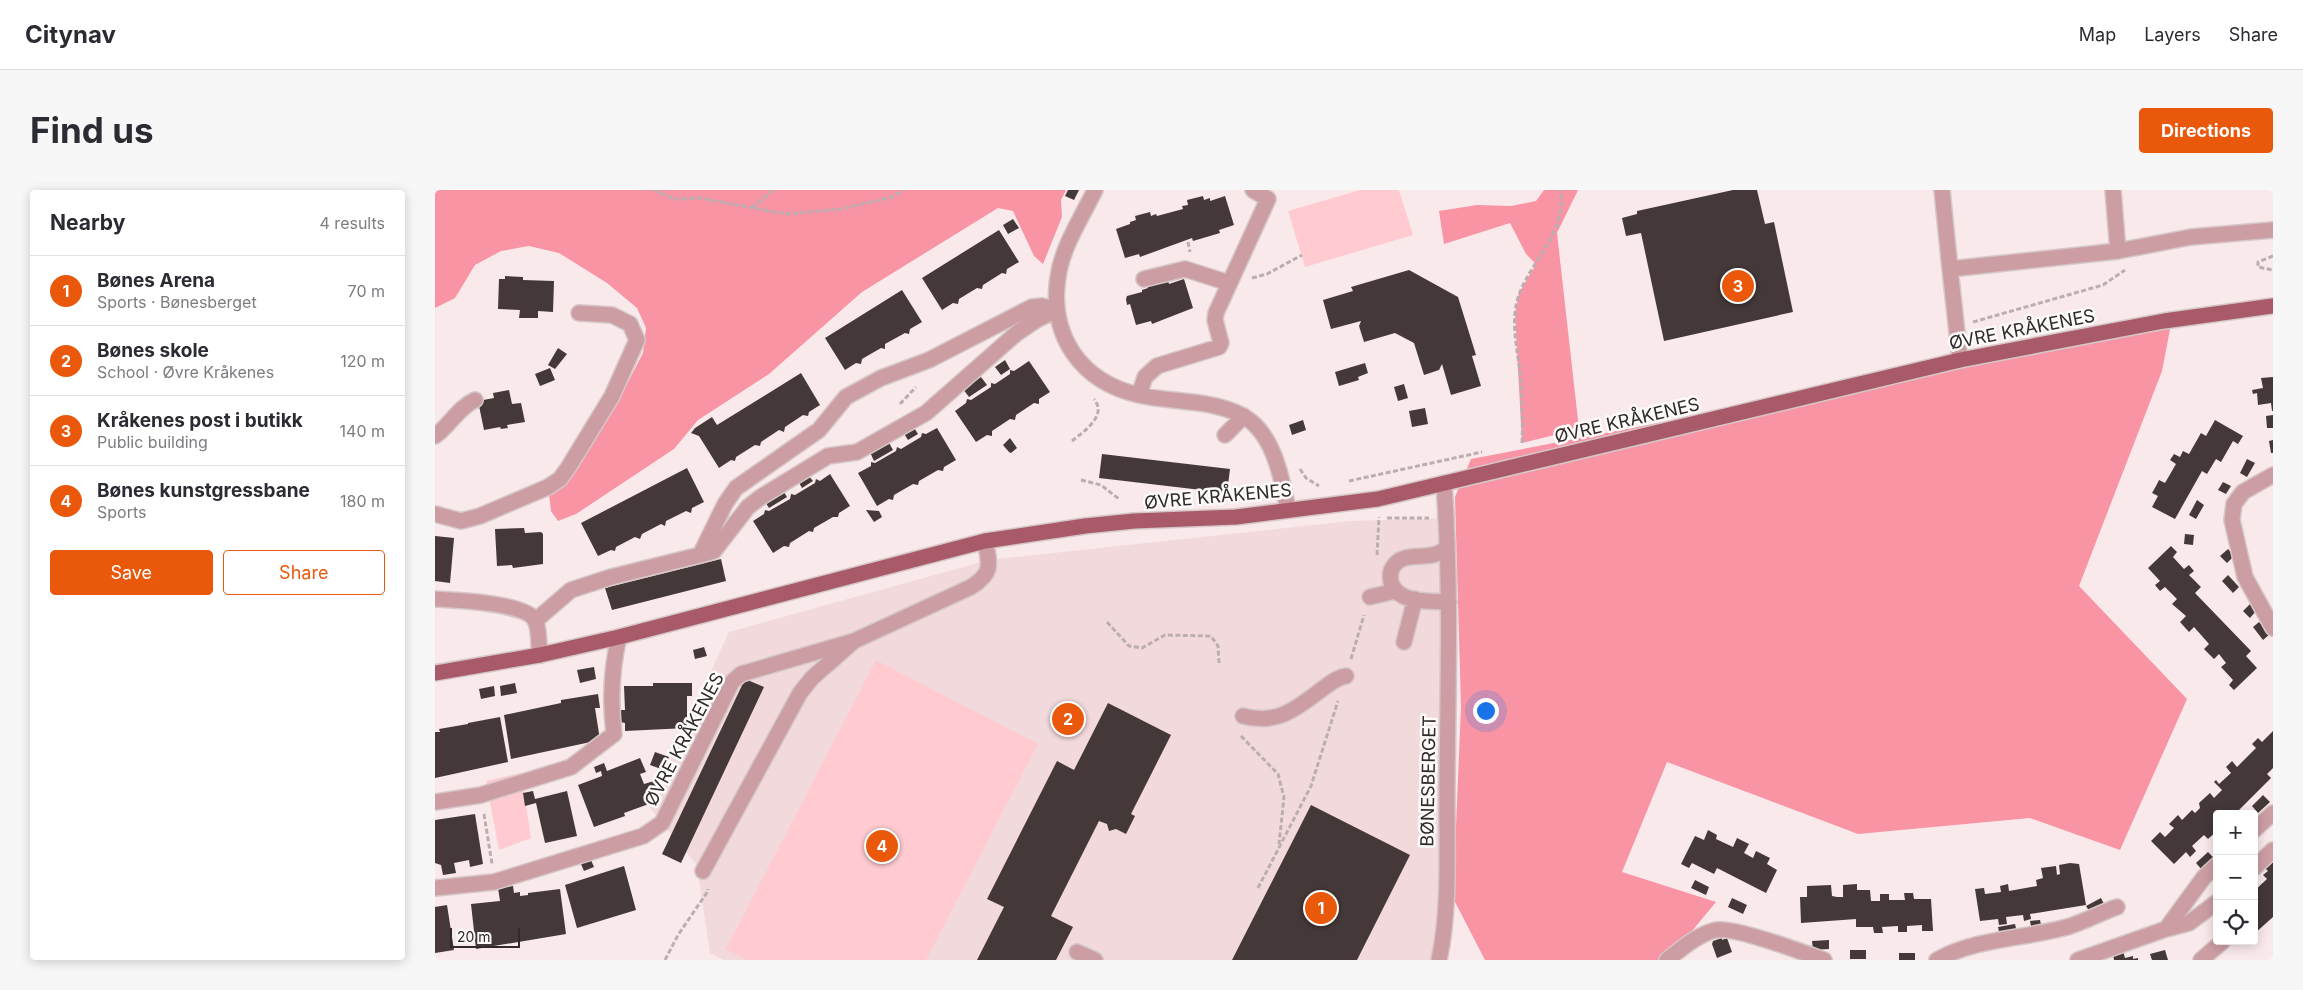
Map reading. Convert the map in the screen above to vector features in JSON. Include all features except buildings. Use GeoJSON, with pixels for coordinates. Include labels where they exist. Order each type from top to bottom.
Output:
{"type":"FeatureCollection","features":[{"type":"Feature","properties":{"kind":"main road","name":"ØVRE KRÅKENES"},"geometry":{"type":"LineString","coordinates":[[435,673],[540,655],[619,637],[985,541],[1085,526],[1134,521],[1236,517],[1378,498],[1960,360],[2164,320],[2273,306]]}},
{"type":"Feature","properties":{"kind":"street"},"geometry":{"type":"LineString","coordinates":[[1095,190],[1066,250],[1058,277],[1057,310],[1060,328],[1066,343],[1078,359],[1094,375],[1113,387],[1139,395],[1221,408],[1244,416],[1258,428],[1270,447],[1278,468],[1288,510]]}},
{"type":"Feature","properties":{"kind":"street"},"geometry":{"type":"LineString","coordinates":[[1139,395],[1145,377],[1157,366],[1219,347],[1221,343],[1215,320],[1216,313],[1268,199],[1253,190]]}},
{"type":"Feature","properties":{"kind":"street"},"geometry":{"type":"LineString","coordinates":[[1942,190],[1960,360]]}},
{"type":"Feature","properties":{"kind":"street"},"geometry":{"type":"LineString","coordinates":[[2113,190],[2118,251]]}},
{"type":"Feature","properties":{"kind":"street"},"geometry":{"type":"LineString","coordinates":[[1950,269],[2118,251],[2191,237],[2273,230]]}},
{"type":"Feature","properties":{"kind":"street"},"geometry":{"type":"LineString","coordinates":[[1144,279],[1185,269],[1229,283]]}},
{"type":"Feature","properties":{"kind":"street"},"geometry":{"type":"LineString","coordinates":[[700,555],[725,504],[736,488],[819,430],[846,397],[881,378],[929,360],[1032,307],[1042,306],[1057,310]]}},
{"type":"Feature","properties":{"kind":"street"},"geometry":{"type":"LineString","coordinates":[[535,621],[571,590],[611,577],[713,551],[749,507],[761,497],[828,456],[857,452],[926,413],[1017,333],[1038,319],[1057,310]]}},
{"type":"Feature","properties":{"kind":"street"},"geometry":{"type":"LineString","coordinates":[[435,514],[461,521],[480,516],[548,487],[560,478],[568,468],[611,396],[637,340],[630,324],[612,315],[579,313]]}},
{"type":"Feature","properties":{"kind":"street"},"geometry":{"type":"LineString","coordinates":[[435,436],[448,426],[468,403],[475,400]]}},
{"type":"Feature","properties":{"kind":"street"},"geometry":{"type":"LineString","coordinates":[[1225,435],[1244,416]]}},
{"type":"Feature","properties":{"kind":"street"},"geometry":{"type":"LineString","coordinates":[[2273,475],[2243,492],[2234,504],[2232,520],[2245,577],[2273,628]]}},
{"type":"Feature","properties":{"kind":"street","name":"BØNESBERGET"},"geometry":{"type":"LineString","coordinates":[[1439,960],[1446,891],[1449,754],[1447,682],[1449,602],[1447,518],[1444,483]]}},
{"type":"Feature","properties":{"kind":"street","name":"ØVRE KRÅKENES"},"geometry":{"type":"LineString","coordinates":[[435,888],[495,882],[643,836],[662,823],[732,682],[741,674],[854,641],[971,588],[983,579],[989,570],[985,541]]}},
{"type":"Feature","properties":{"kind":"street"},"geometry":{"type":"LineString","coordinates":[[1447,547],[1442,553],[1431,556],[1405,557],[1397,561],[1392,568],[1390,577],[1395,591],[1403,596],[1449,602]]}},
{"type":"Feature","properties":{"kind":"street"},"geometry":{"type":"LineString","coordinates":[[1370,597],[1395,591]]}},
{"type":"Feature","properties":{"kind":"street"},"geometry":{"type":"LineString","coordinates":[[435,599],[527,612],[535,621],[540,655]]}},
{"type":"Feature","properties":{"kind":"street"},"geometry":{"type":"LineString","coordinates":[[1404,642],[1415,599]]}},
{"type":"Feature","properties":{"kind":"street"},"geometry":{"type":"LineString","coordinates":[[435,802],[481,795],[571,767],[614,734],[610,700],[619,637]]}},
{"type":"Feature","properties":{"kind":"street","name":"ØVRE KRÅKENES"},"geometry":{"type":"LineString","coordinates":[[703,871],[799,693],[812,678],[854,641]]}},
{"type":"Feature","properties":{"kind":"street"},"geometry":{"type":"LineString","coordinates":[[1243,716],[1261,719],[1285,715],[1333,682],[1346,676]]}},
{"type":"Feature","properties":{"kind":"street"},"geometry":{"type":"LineString","coordinates":[[2258,826],[2273,813]]}},
{"type":"Feature","properties":{"kind":"street"},"geometry":{"type":"LineString","coordinates":[[2258,864],[2273,850]]}},
{"type":"Feature","properties":{"kind":"street"},"geometry":{"type":"LineString","coordinates":[[2166,929],[2176,912],[2213,869]]}},
{"type":"Feature","properties":{"kind":"street"},"geometry":{"type":"LineString","coordinates":[[2078,960],[2166,929],[2189,924],[2213,905]]}},
{"type":"Feature","properties":{"kind":"street"},"geometry":{"type":"LineString","coordinates":[[1937,960],[1949,953],[1981,944],[2068,927],[2117,907]]}},
{"type":"Feature","properties":{"kind":"street"},"geometry":{"type":"LineString","coordinates":[[1667,960],[1688,943],[1717,929],[1783,945],[1824,960]]}},
{"type":"Feature","properties":{"kind":"street"},"geometry":{"type":"LineString","coordinates":[[2201,960],[2218,945]]}},
{"type":"Feature","properties":{"kind":"street"},"geometry":{"type":"LineString","coordinates":[[1077,952],[1095,960]]}},
{"type":"Feature","properties":{"kind":"path"},"geometry":{"type":"LineString","coordinates":[[654,190],[674,198],[700,198],[786,214],[841,209],[892,197],[904,190]]}},
{"type":"Feature","properties":{"kind":"path"},"geometry":{"type":"LineString","coordinates":[[751,208],[773,190]]}},
{"type":"Feature","properties":{"kind":"path"},"geometry":{"type":"LineString","coordinates":[[1522,443],[1523,403],[1515,313],[1524,284],[1554,237],[1559,215],[1561,190]]}},
{"type":"Feature","properties":{"kind":"path"},"geometry":{"type":"LineString","coordinates":[[1956,326],[2009,313],[2103,285],[2133,264],[2144,246]]}},
{"type":"Feature","properties":{"kind":"path"},"geometry":{"type":"LineString","coordinates":[[1229,283],[1267,274],[1302,255]]}},
{"type":"Feature","properties":{"kind":"path"},"geometry":{"type":"LineString","coordinates":[[2273,256],[2258,262],[2258,267],[2273,270]]}},
{"type":"Feature","properties":{"kind":"path"},"geometry":{"type":"LineString","coordinates":[[893,411],[925,378],[929,360]]}},
{"type":"Feature","properties":{"kind":"path"},"geometry":{"type":"LineString","coordinates":[[1341,483],[1489,450]]}},
{"type":"Feature","properties":{"kind":"path"},"geometry":{"type":"LineString","coordinates":[[1297,462],[1305,478],[1322,487]]}},
{"type":"Feature","properties":{"kind":"path"},"geometry":{"type":"LineString","coordinates":[[1081,480],[1101,485],[1119,499]]}},
{"type":"Feature","properties":{"kind":"path"},"geometry":{"type":"LineString","coordinates":[[1371,519],[1447,518]]}},
{"type":"Feature","properties":{"kind":"path"},"geometry":{"type":"LineString","coordinates":[[1107,622],[1129,646],[1142,648],[1165,635],[1211,636],[1218,646],[1219,663]]}},
{"type":"Feature","properties":{"kind":"path"},"geometry":{"type":"LineString","coordinates":[[1238,733],[1278,774],[1283,798],[1279,847]]}},
{"type":"Feature","properties":{"kind":"path"},"geometry":{"type":"LineString","coordinates":[[481,795],[495,882]]}},
{"type":"Feature","properties":{"kind":"path"},"geometry":{"type":"LineString","coordinates":[[665,960],[678,934],[708,891],[703,871]]}},
{"type":"Feature","properties":{"kind":"shaded area"},"geometry":{"type":"Polygon","coordinates":[[[435,190],[1066,190],[1061,200],[1062,217],[1043,264],[1034,256],[1013,211],[998,208],[862,292],[769,374],[698,420],[674,449],[576,514],[558,521],[551,511],[549,494],[574,470],[615,407],[643,353],[646,328],[637,308],[607,283],[559,253],[529,246],[501,251],[475,265],[455,298],[435,308],[435,190]]]}},
{"type":"Feature","properties":{"kind":"shaded area"},"geometry":{"type":"Polygon","coordinates":[[[1360,190],[1399,190],[1413,235],[1305,267],[1288,211],[1360,190]]]}},
{"type":"Feature","properties":{"kind":"shaded area"},"geometry":{"type":"Polygon","coordinates":[[[1544,190],[1578,190],[1557,233],[1579,429],[1522,443],[1515,313],[1519,293],[1536,264],[1526,254],[1510,223],[1444,244],[1439,211],[1477,205],[1511,206],[1536,201],[1544,190]]]}},
{"type":"Feature","properties":{"kind":"shaded area"},"geometry":{"type":"Polygon","coordinates":[[[2171,324],[2162,371],[2079,586],[2187,699],[2120,850],[2030,818],[1858,834],[1667,762],[1622,872],[1716,902],[1668,960],[1485,960],[1453,898],[1461,707],[1455,497],[1471,459],[2171,324]]]}},
{"type":"Feature","properties":{"kind":"shaded area"},"geometry":{"type":"Polygon","coordinates":[[[1447,518],[1439,960],[724,960],[710,953],[697,865],[649,807],[729,632],[989,560],[1350,521],[1447,518]]]}},
{"type":"Feature","properties":{"kind":"shaded area"},"geometry":{"type":"Polygon","coordinates":[[[876,660],[1038,744],[926,960],[747,960],[726,949],[876,660]]]}},
{"type":"Feature","properties":{"kind":"shaded area"},"geometry":{"type":"Polygon","coordinates":[[[521,773],[531,838],[499,850],[486,781],[521,773]]]}},
{"type":"Feature","properties":{"kind":"place","name":"Kråkenes post i butikk"},"geometry":{"type":"Point","coordinates":[1738,286]}},
{"type":"Feature","properties":{"kind":"place","name":"Bønes skole"},"geometry":{"type":"Point","coordinates":[1068,719]}},
{"type":"Feature","properties":{"kind":"place","name":"Bønes kunstgressbane"},"geometry":{"type":"Point","coordinates":[882,846]}},
{"type":"Feature","properties":{"kind":"place","name":"Bønes Arena"},"geometry":{"type":"Point","coordinates":[1321,908]}}]}
